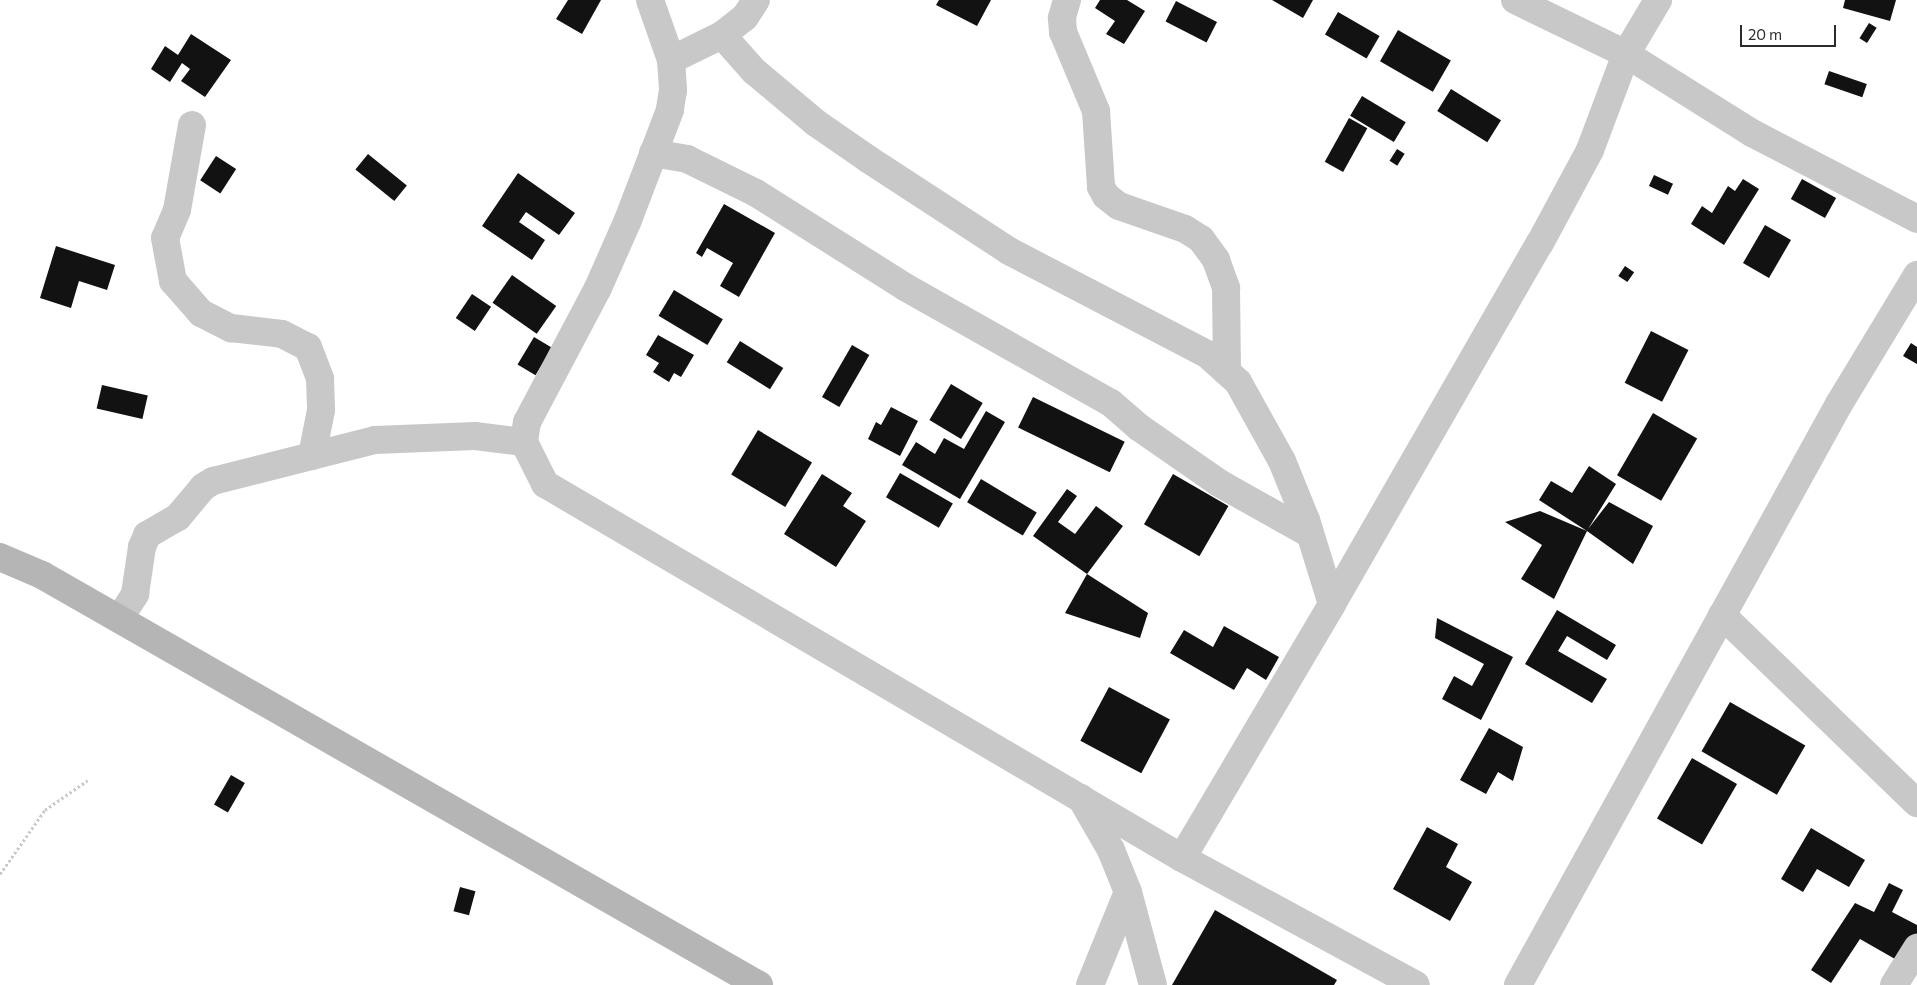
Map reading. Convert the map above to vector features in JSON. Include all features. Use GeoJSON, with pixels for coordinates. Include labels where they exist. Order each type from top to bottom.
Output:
{"type":"FeatureCollection","features":[{"type":"Feature","properties":{"kind":"street"},"geometry":{"type":"LineString","coordinates":[[650,0],[671,60],[673,90],[670,110],[598,288],[527,422],[524,442],[546,484],[1080,797],[1380,977],[1416,985]]}},
{"type":"Feature","properties":{"kind":"street"},"geometry":{"type":"LineString","coordinates":[[671,60],[722,35],[745,17],[756,0]]}},
{"type":"Feature","properties":{"kind":"street"},"geometry":{"type":"LineString","coordinates":[[1067,0],[1062,18],[1063,32],[1096,111],[1101,187],[1106,196],[1119,206],[1185,229],[1201,239],[1216,260],[1226,288],[1227,372]]}},
{"type":"Feature","properties":{"kind":"street"},"geometry":{"type":"LineString","coordinates":[[1516,0],[1626,54],[1752,133],[1917,219]]}},
{"type":"Feature","properties":{"kind":"street"},"geometry":{"type":"LineString","coordinates":[[1182,858],[1332,604],[1590,150],[1626,54],[1658,0]]}},
{"type":"Feature","properties":{"kind":"street"},"geometry":{"type":"LineString","coordinates":[[722,35],[761,77],[816,123],[868,159],[1009,250],[1184,342],[1238,382],[1258,414],[1282,461],[1310,534],[1332,604]]}},
{"type":"Feature","properties":{"kind":"street"},"geometry":{"type":"LineString","coordinates":[[192,125],[176,210],[165,238],[173,281],[201,313],[231,328],[282,334],[308,347],[320,379],[321,410],[312,456]]}},
{"type":"Feature","properties":{"kind":"street"},"geometry":{"type":"LineString","coordinates":[[653,153],[687,159],[756,193],[905,287],[1111,403],[1140,428],[1219,484],[1310,534]]}},
{"type":"Feature","properties":{"kind":"street"},"geometry":{"type":"LineString","coordinates":[[1518,985],[1840,404],[1917,276]]}},
{"type":"Feature","properties":{"kind":"street"},"geometry":{"type":"LineString","coordinates":[[119,619],[135,594],[142,547],[147,535],[178,517],[203,487],[240,472],[375,440],[413,436],[475,436],[524,442]]}},
{"type":"Feature","properties":{"kind":"street"},"geometry":{"type":"LineString","coordinates":[[0,557],[42,575],[759,985]]}},
{"type":"Feature","properties":{"kind":"street"},"geometry":{"type":"LineString","coordinates":[[1722,615],[1917,803]]}},
{"type":"Feature","properties":{"kind":"street"},"geometry":{"type":"LineString","coordinates":[[1080,797],[1111,850],[1128,892],[1153,985]]}},
{"type":"Feature","properties":{"kind":"street"},"geometry":{"type":"LineString","coordinates":[[1090,985],[1128,892]]}},
{"type":"Feature","properties":{"kind":"street"},"geometry":{"type":"LineString","coordinates":[[1894,985],[1917,948]]}},
{"type":"Feature","properties":{"kind":"path"},"geometry":{"type":"LineString","coordinates":[[0,874],[45,810],[88,780]]}},
{"type":"Feature","properties":{"kind":"building"},"geometry":{"type":"Polygon","coordinates":[[[568,0],[601,0],[582,34],[556,19],[568,0]]]}},
{"type":"Feature","properties":{"kind":"building"},"geometry":{"type":"Polygon","coordinates":[[[939,0],[991,0],[977,26],[936,5],[939,0]]]}},
{"type":"Feature","properties":{"kind":"building"},"geometry":{"type":"Polygon","coordinates":[[[1100,0],[1127,0],[1145,11],[1124,44],[1106,34],[1115,21],[1095,8],[1100,0]]]}},
{"type":"Feature","properties":{"kind":"building"},"geometry":{"type":"Polygon","coordinates":[[[1272,0],[1313,0],[1303,18],[1272,0]]]}},
{"type":"Feature","properties":{"kind":"building"},"geometry":{"type":"Polygon","coordinates":[[[1845,0],[1896,0],[1890,21],[1843,8],[1845,0]]]}},
{"type":"Feature","properties":{"kind":"building"},"geometry":{"type":"Polygon","coordinates":[[[1176,1],[1217,22],[1207,42],[1166,21],[1176,1]]]}},
{"type":"Feature","properties":{"kind":"building"},"geometry":{"type":"Polygon","coordinates":[[[1338,12],[1380,36],[1367,59],[1325,35],[1338,12]]]}},
{"type":"Feature","properties":{"kind":"building"},"geometry":{"type":"Polygon","coordinates":[[[1869,23],[1877,28],[1867,43],[1859,38],[1869,23]]]}},
{"type":"Feature","properties":{"kind":"building"},"geometry":{"type":"Polygon","coordinates":[[[1398,30],[1451,60],[1433,92],[1380,61],[1398,30]]]}},
{"type":"Feature","properties":{"kind":"building"},"geometry":{"type":"Polygon","coordinates":[[[191,34],[231,60],[205,97],[181,81],[190,69],[182,63],[170,82],[151,69],[165,46],[178,55],[191,34]]]}},
{"type":"Feature","properties":{"kind":"building"},"geometry":{"type":"Polygon","coordinates":[[[1829,71],[1867,84],[1862,97],[1824,84],[1829,71]]]}},
{"type":"Feature","properties":{"kind":"building"},"geometry":{"type":"Polygon","coordinates":[[[1451,89],[1501,120],[1487,142],[1437,111],[1451,89]]]}},
{"type":"Feature","properties":{"kind":"building"},"geometry":{"type":"Polygon","coordinates":[[[1362,96],[1406,122],[1394,142],[1350,116],[1362,96]]]}},
{"type":"Feature","properties":{"kind":"building"},"geometry":{"type":"Polygon","coordinates":[[[1349,118],[1367,128],[1343,172],[1325,162],[1349,118]]]}},
{"type":"Feature","properties":{"kind":"building"},"geometry":{"type":"Polygon","coordinates":[[[1397,149],[1405,154],[1397,166],[1390,161],[1397,149]]]}},
{"type":"Feature","properties":{"kind":"building"},"geometry":{"type":"Polygon","coordinates":[[[368,154],[407,185],[394,201],[355,170],[368,154]]]}},
{"type":"Feature","properties":{"kind":"building"},"geometry":{"type":"Polygon","coordinates":[[[216,156],[236,169],[220,193],[200,180],[216,156]]]}},
{"type":"Feature","properties":{"kind":"building"},"geometry":{"type":"Polygon","coordinates":[[[518,173],[575,213],[559,235],[526,212],[519,222],[545,240],[532,260],[482,226],[518,173]]]}},
{"type":"Feature","properties":{"kind":"building"},"geometry":{"type":"Polygon","coordinates":[[[1654,175],[1673,184],[1668,195],[1649,186],[1654,175]]]}},
{"type":"Feature","properties":{"kind":"building"},"geometry":{"type":"Polygon","coordinates":[[[1743,179],[1759,189],[1724,245],[1691,224],[1702,206],[1712,213],[1728,186],[1735,191],[1743,179]]]}},
{"type":"Feature","properties":{"kind":"building"},"geometry":{"type":"Polygon","coordinates":[[[1802,179],[1836,198],[1825,218],[1791,199],[1802,179]]]}},
{"type":"Feature","properties":{"kind":"building"},"geometry":{"type":"Polygon","coordinates":[[[724,204],[775,233],[739,297],[720,286],[733,263],[707,248],[702,257],[696,253],[724,204]]]}},
{"type":"Feature","properties":{"kind":"building"},"geometry":{"type":"Polygon","coordinates":[[[1765,225],[1791,240],[1769,278],[1743,263],[1765,225]]]}},
{"type":"Feature","properties":{"kind":"building"},"geometry":{"type":"Polygon","coordinates":[[[56,246],[115,265],[107,290],[79,281],[71,308],[40,298],[56,246]]]}},
{"type":"Feature","properties":{"kind":"building"},"geometry":{"type":"Polygon","coordinates":[[[1625,266],[1634,272],[1627,282],[1618,276],[1625,266]]]}},
{"type":"Feature","properties":{"kind":"building"},"geometry":{"type":"Polygon","coordinates":[[[512,275],[556,306],[537,334],[492,303],[512,275]]]}},
{"type":"Feature","properties":{"kind":"building"},"geometry":{"type":"Polygon","coordinates":[[[674,290],[723,319],[707,345],[659,316],[674,290]]]}},
{"type":"Feature","properties":{"kind":"building"},"geometry":{"type":"Polygon","coordinates":[[[472,294],[491,307],[475,331],[456,318],[472,294]]]}},
{"type":"Feature","properties":{"kind":"building"},"geometry":{"type":"Polygon","coordinates":[[[1651,331],[1688,350],[1662,402],[1625,383],[1651,331]]]}},
{"type":"Feature","properties":{"kind":"building"},"geometry":{"type":"Polygon","coordinates":[[[658,335],[694,355],[681,377],[674,373],[669,382],[653,372],[659,363],[646,355],[658,335]]]}},
{"type":"Feature","properties":{"kind":"building"},"geometry":{"type":"Polygon","coordinates":[[[534,337],[552,348],[536,375],[518,364],[534,337]]]}},
{"type":"Feature","properties":{"kind":"building"},"geometry":{"type":"Polygon","coordinates":[[[740,341],[783,368],[770,389],[727,362],[740,341]]]}},
{"type":"Feature","properties":{"kind":"building"},"geometry":{"type":"Polygon","coordinates":[[[1911,343],[1917,347],[1917,364],[1903,356],[1911,343]]]}},
{"type":"Feature","properties":{"kind":"building"},"geometry":{"type":"Polygon","coordinates":[[[852,345],[869,355],[839,407],[822,397],[852,345]]]}},
{"type":"Feature","properties":{"kind":"building"},"geometry":{"type":"Polygon","coordinates":[[[951,384],[983,403],[961,439],[929,420],[951,384]]]}},
{"type":"Feature","properties":{"kind":"building"},"geometry":{"type":"Polygon","coordinates":[[[102,385],[148,396],[142,419],[97,408],[102,385]]]}},
{"type":"Feature","properties":{"kind":"building"},"geometry":{"type":"Polygon","coordinates":[[[1033,397],[1125,442],[1110,472],[1018,428],[1033,397]]]}},
{"type":"Feature","properties":{"kind":"building"},"geometry":{"type":"Polygon","coordinates":[[[891,407],[918,421],[900,456],[868,439],[876,422],[881,425],[891,407]]]}},
{"type":"Feature","properties":{"kind":"building"},"geometry":{"type":"Polygon","coordinates":[[[986,411],[1005,422],[960,499],[902,465],[916,442],[935,454],[944,438],[964,449],[986,411]]]}},
{"type":"Feature","properties":{"kind":"building"},"geometry":{"type":"Polygon","coordinates":[[[1653,413],[1697,439],[1661,501],[1617,475],[1653,413]]]}},
{"type":"Feature","properties":{"kind":"building"},"geometry":{"type":"Polygon","coordinates":[[[758,430],[812,462],[785,507],[731,475],[758,430]]]}},
{"type":"Feature","properties":{"kind":"building"},"geometry":{"type":"Polygon","coordinates":[[[1589,466],[1616,484],[1588,529],[1609,502],[1653,526],[1633,564],[1539,500],[1551,481],[1572,493],[1589,466]]]}},
{"type":"Feature","properties":{"kind":"building"},"geometry":{"type":"Polygon","coordinates":[[[900,473],[953,504],[939,528],[886,497],[900,473]]]}},
{"type":"Feature","properties":{"kind":"building"},"geometry":{"type":"Polygon","coordinates":[[[822,474],[852,493],[843,506],[866,521],[836,567],[784,534],[822,474]]]}},
{"type":"Feature","properties":{"kind":"building"},"geometry":{"type":"Polygon","coordinates":[[[1173,474],[1228,506],[1199,556],[1144,524],[1173,474]]]}},
{"type":"Feature","properties":{"kind":"building"},"geometry":{"type":"Polygon","coordinates":[[[981,479],[1037,512],[1023,536],[967,502],[981,479]]]}},
{"type":"Feature","properties":{"kind":"building"},"geometry":{"type":"Polygon","coordinates":[[[1067,489],[1077,496],[1058,522],[1075,534],[1096,506],[1123,526],[1087,574],[1033,536],[1067,489]]]}},
{"type":"Feature","properties":{"kind":"building"},"geometry":{"type":"Polygon","coordinates":[[[1540,511],[1587,531],[1554,599],[1521,579],[1542,545],[1505,522],[1540,511]]]}},
{"type":"Feature","properties":{"kind":"building"},"geometry":{"type":"Polygon","coordinates":[[[1087,574],[1148,613],[1140,638],[1065,613],[1087,574]]]}},
{"type":"Feature","properties":{"kind":"building"},"geometry":{"type":"Polygon","coordinates":[[[1557,610],[1616,645],[1607,660],[1567,636],[1558,651],[1607,679],[1592,703],[1525,664],[1557,610]]]}},
{"type":"Feature","properties":{"kind":"building"},"geometry":{"type":"Polygon","coordinates":[[[1437,618],[1513,657],[1481,720],[1442,699],[1454,676],[1472,686],[1484,664],[1435,638],[1437,618]]]}},
{"type":"Feature","properties":{"kind":"building"},"geometry":{"type":"Polygon","coordinates":[[[1224,626],[1279,657],[1266,680],[1247,668],[1234,690],[1170,653],[1184,630],[1213,647],[1224,626]]]}},
{"type":"Feature","properties":{"kind":"building"},"geometry":{"type":"Polygon","coordinates":[[[1109,687],[1170,719],[1141,773],[1080,741],[1109,687]]]}},
{"type":"Feature","properties":{"kind":"building"},"geometry":{"type":"Polygon","coordinates":[[[1730,702],[1805,746],[1777,795],[1702,751],[1730,702]]]}},
{"type":"Feature","properties":{"kind":"building"},"geometry":{"type":"Polygon","coordinates":[[[1489,728],[1523,747],[1513,781],[1498,772],[1486,794],[1460,780],[1489,728]]]}},
{"type":"Feature","properties":{"kind":"building"},"geometry":{"type":"Polygon","coordinates":[[[1692,758],[1737,784],[1702,845],[1657,819],[1692,758]]]}},
{"type":"Feature","properties":{"kind":"building"},"geometry":{"type":"Polygon","coordinates":[[[231,775],[245,783],[228,812],[214,804],[231,775]]]}},
{"type":"Feature","properties":{"kind":"building"},"geometry":{"type":"Polygon","coordinates":[[[1427,827],[1458,844],[1446,867],[1472,882],[1450,921],[1393,889],[1427,827]]]}},
{"type":"Feature","properties":{"kind":"building"},"geometry":{"type":"Polygon","coordinates":[[[1811,828],[1865,860],[1849,887],[1817,869],[1803,892],[1781,879],[1811,828]]]}},
{"type":"Feature","properties":{"kind":"building"},"geometry":{"type":"Polygon","coordinates":[[[1889,883],[1903,890],[1892,912],[1917,925],[1917,934],[1902,963],[1860,939],[1831,983],[1811,970],[1855,903],[1874,912],[1889,883]]]}},
{"type":"Feature","properties":{"kind":"building"},"geometry":{"type":"Polygon","coordinates":[[[460,887],[475,891],[469,915],[454,911],[460,887]]]}},
{"type":"Feature","properties":{"kind":"building"},"geometry":{"type":"Polygon","coordinates":[[[1215,910],[1337,980],[1334,985],[1172,985],[1215,910]]]}}]}
